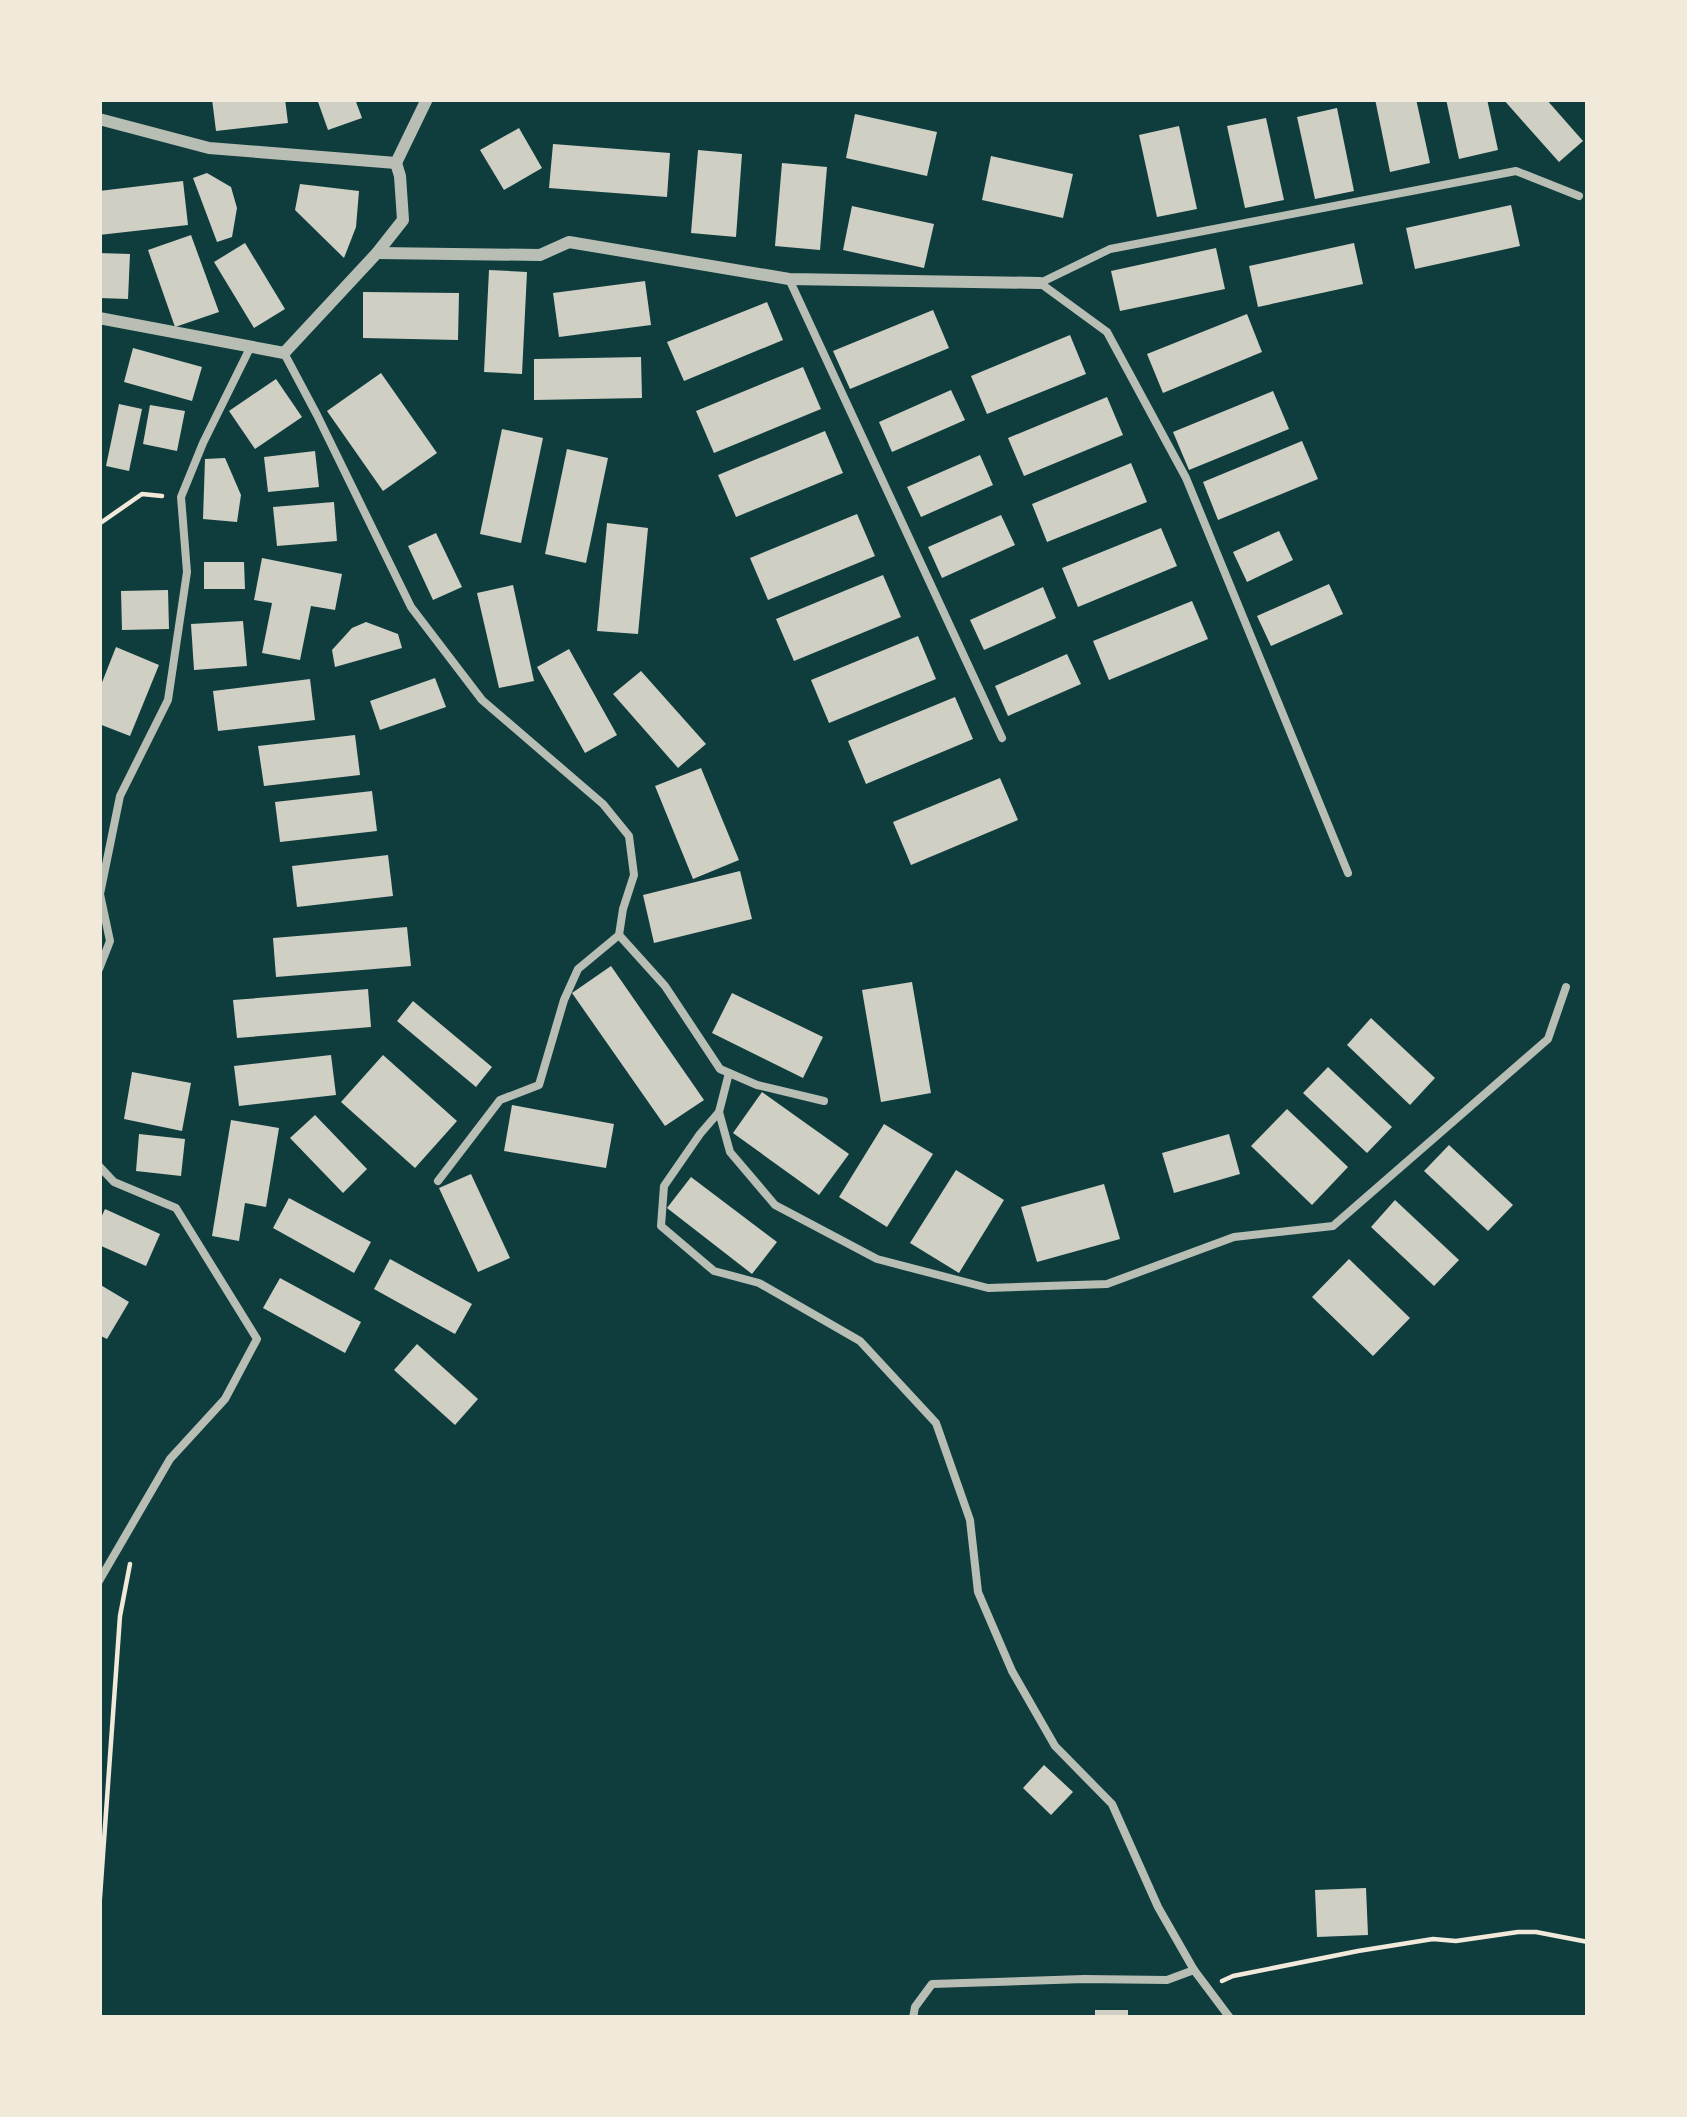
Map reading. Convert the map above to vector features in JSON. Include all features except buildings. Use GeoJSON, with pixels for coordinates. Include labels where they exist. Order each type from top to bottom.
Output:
{"type":"FeatureCollection","features":[{"type":"Feature","properties":{"kind":"street"},"geometry":{"type":"LineString","coordinates":[[99,318],[284,353],[403,220],[396,163],[427,99]]}},
{"type":"Feature","properties":{"kind":"street"},"geometry":{"type":"LineString","coordinates":[[99,119],[209,148],[396,163]]}},
{"type":"Feature","properties":{"kind":"street"},"geometry":{"type":"LineString","coordinates":[[377,253],[540,255],[569,242],[789,279],[1040,283]]}},
{"type":"Feature","properties":{"kind":"lane"},"geometry":{"type":"LineString","coordinates":[[1348,873],[1186,478],[1107,332],[1040,283],[1110,249],[1516,171],[1579,196]]}},
{"type":"Feature","properties":{"kind":"lane"},"geometry":{"type":"LineString","coordinates":[[789,279],[1001,738]]}},
{"type":"Feature","properties":{"kind":"lane"},"geometry":{"type":"LineString","coordinates":[[99,969],[110,941],[100,894],[120,796],[168,700],[188,572],[181,497],[251,347]]}},
{"type":"Feature","properties":{"kind":"lane"},"geometry":{"type":"LineString","coordinates":[[284,353],[411,607],[482,700],[603,804],[629,836],[634,875],[620,935],[578,969],[539,1085],[500,1100],[437,1181]]}},
{"type":"Feature","properties":{"kind":"lane"},"geometry":{"type":"LineString","coordinates":[[620,935],[665,986],[720,1069],[757,1085],[824,1101]]}},
{"type":"Feature","properties":{"kind":"lane"},"geometry":{"type":"LineString","coordinates":[[728,1073],[719,1112],[730,1152],[775,1205],[877,1259],[988,1288],[1107,1284],[1234,1237],[1333,1226],[1548,1039],[1565,987]]}},
{"type":"Feature","properties":{"kind":"lane"},"geometry":{"type":"LineString","coordinates":[[719,1112],[664,1186],[661,1226],[714,1270],[759,1283],[860,1341],[936,1423],[970,1520],[978,1592],[1012,1671],[1055,1746],[1112,1804],[1158,1907],[1193,1970],[1230,2018]]}},
{"type":"Feature","properties":{"kind":"lane"},"geometry":{"type":"LineString","coordinates":[[99,1166],[114,1182],[176,1208],[257,1340],[225,1399],[170,1459],[99,1581]]}},
{"type":"Feature","properties":{"kind":"lane"},"geometry":{"type":"LineString","coordinates":[[913,2018],[915,2007],[932,1984],[1167,1980],[1193,1970]]}},
{"type":"Feature","properties":{"kind":"path"},"geometry":{"type":"LineString","coordinates":[[99,524],[142,494],[181,497]]}},
{"type":"Feature","properties":{"kind":"path"},"geometry":{"type":"LineString","coordinates":[[99,1911],[120,1616],[132,1553]]}},
{"type":"Feature","properties":{"kind":"path"},"geometry":{"type":"LineString","coordinates":[[1208,1988],[1233,1976],[1432,1939],[1456,1941],[1536,1932],[1588,1942]]}}]}
